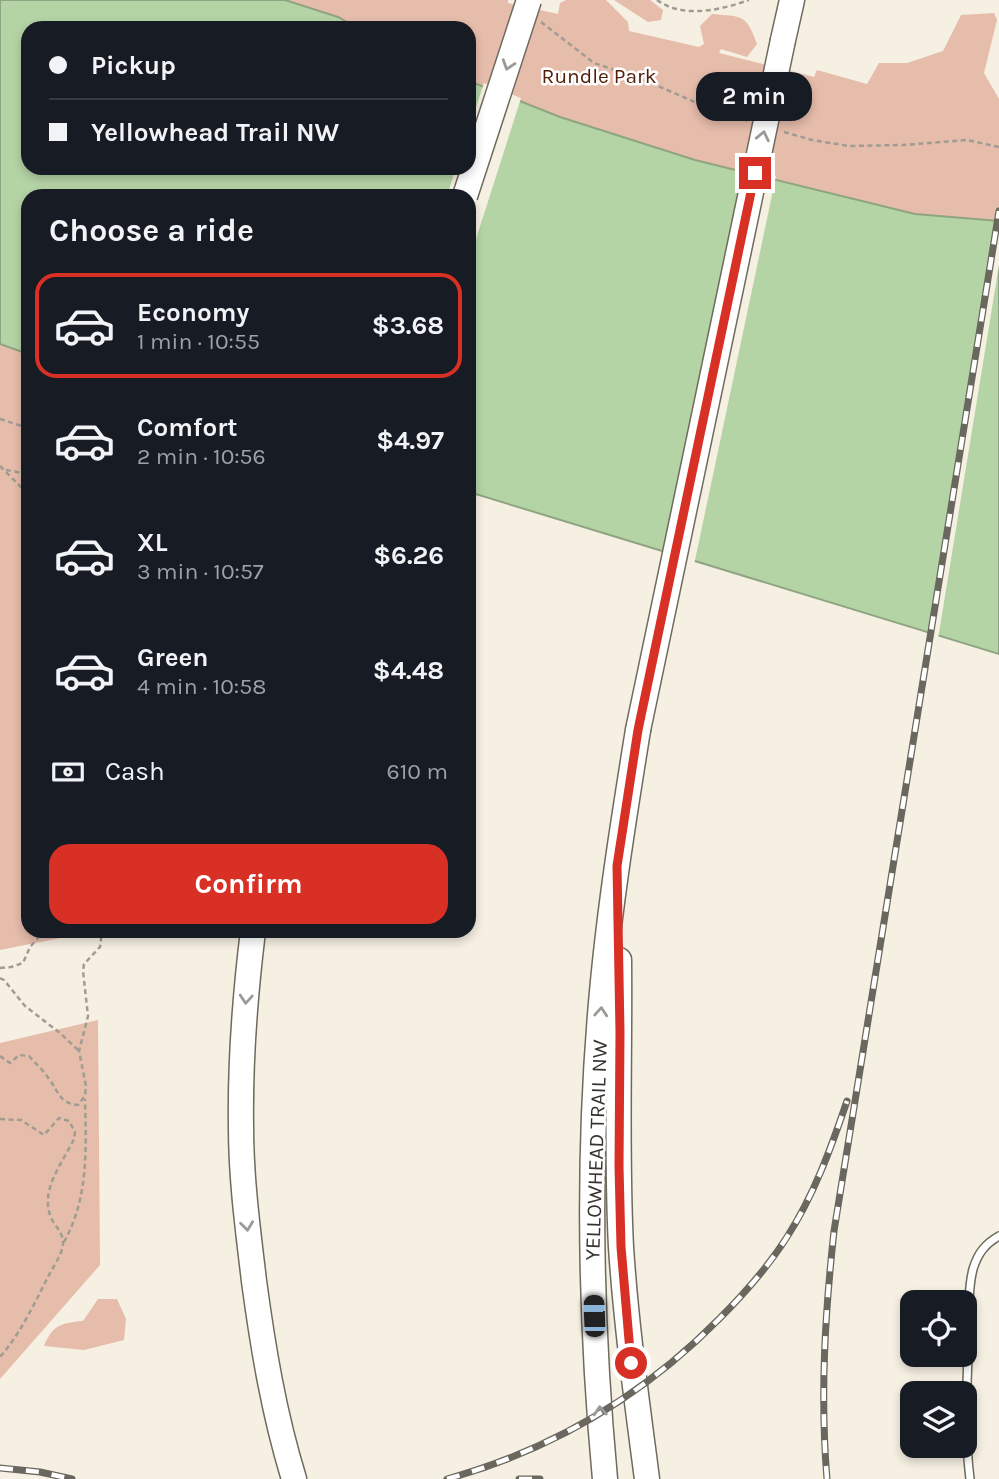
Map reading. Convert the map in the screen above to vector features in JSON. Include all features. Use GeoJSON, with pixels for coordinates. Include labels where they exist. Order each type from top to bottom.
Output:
{"type":"FeatureCollection","features":[{"type":"Feature","properties":{"kind":"highway","name":"YELLOWHEAD TRAIL NW"},"geometry":{"type":"LineString","coordinates":[[605,1479],[594,1316],[593,1158],[602,992],[617,866],[638,730],[792,0]]}},
{"type":"Feature","properties":{"kind":"highway"},"geometry":{"type":"LineString","coordinates":[[476,165],[532,9]]}},
{"type":"Feature","properties":{"kind":"highway"},"geometry":{"type":"LineString","coordinates":[[617,866],[621,1247],[631,1363],[647,1479]]}},
{"type":"Feature","properties":{"kind":"highway"},"geometry":{"type":"LineString","coordinates":[[252,938],[246,991],[240,1129],[246,1217],[262,1342],[294,1479]]}},
{"type":"Feature","properties":{"kind":"lane"},"geometry":{"type":"LineString","coordinates":[[967,1381],[970,1287],[974,1268],[983,1247],[999,1236]]}},
{"type":"Feature","properties":{"kind":"lane"},"geometry":{"type":"LineString","coordinates":[[968,1458],[970,1479]]}},
{"type":"Feature","properties":{"kind":"path"},"geometry":{"type":"LineString","coordinates":[[657,0],[668,7],[690,11],[730,6],[750,0]]}},
{"type":"Feature","properties":{"kind":"path"},"geometry":{"type":"LineString","coordinates":[[532,9],[594,63],[642,79],[727,116],[750,122]]}},
{"type":"Feature","properties":{"kind":"path"},"geometry":{"type":"LineString","coordinates":[[774,129],[812,140],[849,146],[967,140],[999,148]]}},
{"type":"Feature","properties":{"kind":"path"},"geometry":{"type":"LineString","coordinates":[[0,419],[21,426]]}},
{"type":"Feature","properties":{"kind":"path"},"geometry":{"type":"LineString","coordinates":[[0,466],[21,486]]}},
{"type":"Feature","properties":{"kind":"path"},"geometry":{"type":"LineString","coordinates":[[6,470],[21,473]]}},
{"type":"Feature","properties":{"kind":"path"},"geometry":{"type":"LineString","coordinates":[[0,968],[23,963],[30,947],[38,938]]}},
{"type":"Feature","properties":{"kind":"path"},"geometry":{"type":"LineString","coordinates":[[0,1357],[28,1317],[59,1256],[82,1198],[86,1148],[85,1076],[79,1051],[88,1017],[83,971],[84,964],[100,947],[101,938]]}},
{"type":"Feature","properties":{"kind":"path"},"geometry":{"type":"LineString","coordinates":[[0,978],[25,1006],[79,1051]]}},
{"type":"Feature","properties":{"kind":"path"},"geometry":{"type":"LineString","coordinates":[[0,1056],[10,1063],[19,1055],[29,1056],[65,1102],[78,1105],[85,1096]]}},
{"type":"Feature","properties":{"kind":"path"},"geometry":{"type":"LineString","coordinates":[[0,1119],[21,1120],[44,1135],[60,1118],[69,1121],[75,1132],[48,1196],[50,1216],[63,1238],[63,1245]]}},
{"type":"Feature","properties":{"kind":"green space","name":"Rundle Park"},"geometry":{"type":"Polygon","coordinates":[[[285,0],[508,0],[508,3],[558,14],[560,3],[566,0],[606,0],[628,22],[629,31],[699,47],[704,44],[700,26],[712,14],[737,17],[742,18],[750,27],[757,44],[747,57],[721,49],[719,53],[814,77],[817,70],[867,84],[879,63],[907,63],[943,51],[961,15],[994,13],[997,20],[984,73],[999,99],[999,221],[915,214],[695,160],[560,117],[476,84],[476,21],[345,21],[285,0]]]}},
{"type":"Feature","properties":{"kind":"green space"},"geometry":{"type":"Polygon","coordinates":[[[614,0],[650,0],[663,10],[661,20],[648,22],[614,0]]]}},
{"type":"Feature","properties":{"kind":"green space"},"geometry":{"type":"Polygon","coordinates":[[[0,344],[21,352],[21,938],[61,938],[0,950],[0,344]]]}},
{"type":"Feature","properties":{"kind":"green space"},"geometry":{"type":"Polygon","coordinates":[[[98,1020],[100,1265],[0,1379],[0,1043],[98,1020]]]}},
{"type":"Feature","properties":{"kind":"green space"},"geometry":{"type":"Polygon","coordinates":[[[98,1299],[117,1299],[126,1319],[124,1340],[84,1350],[44,1346],[51,1333],[59,1326],[83,1321],[98,1299]]]}},
{"type":"Feature","properties":{"kind":"shaded area"},"geometry":{"type":"Polygon","coordinates":[[[0,0],[285,0],[345,21],[21,21],[21,175],[476,175],[476,84],[560,117],[695,160],[915,214],[999,221],[999,654],[476,494],[476,189],[21,189],[21,352],[0,344],[0,0]]]}},
{"type":"Feature","properties":{"kind":"pier"},"geometry":{"type":"Polygon","coordinates":[[[484,83],[521,98],[476,239],[476,189],[449,189],[454,175],[476,175],[476,108],[484,83]]]}},
{"type":"Feature","properties":{"kind":"pier"},"geometry":{"type":"Polygon","coordinates":[[[743,168],[776,176],[694,565],[662,555],[743,168]]]}},
{"type":"Feature","properties":{"kind":"pier"},"geometry":{"type":"Polygon","coordinates":[[[995,217],[999,218],[999,265],[938,639],[928,636],[959,462],[995,217]]]}},
{"type":"Feature","properties":{"kind":"railway"},"geometry":{"type":"LineString","coordinates":[[827,1479],[824,1355],[834,1231],[999,211]]}},
{"type":"Feature","properties":{"kind":"railway"},"geometry":{"type":"LineString","coordinates":[[447,1479],[523,1453],[559,1436],[627,1396],[690,1347],[746,1290],[787,1237],[814,1188],[847,1101]]}},
{"type":"Feature","properties":{"kind":"railway"},"geometry":{"type":"LineString","coordinates":[[0,1468],[72,1479]]}},
{"type":"Feature","properties":{"kind":"railway"},"geometry":{"type":"LineString","coordinates":[[519,1479],[540,1479]]}},
{"type":"Feature","properties":{"kind":"route"},"geometry":{"type":"LineString","coordinates":[[631,1363],[621,1247],[617,866],[638,730],[755,173]]}}]}
